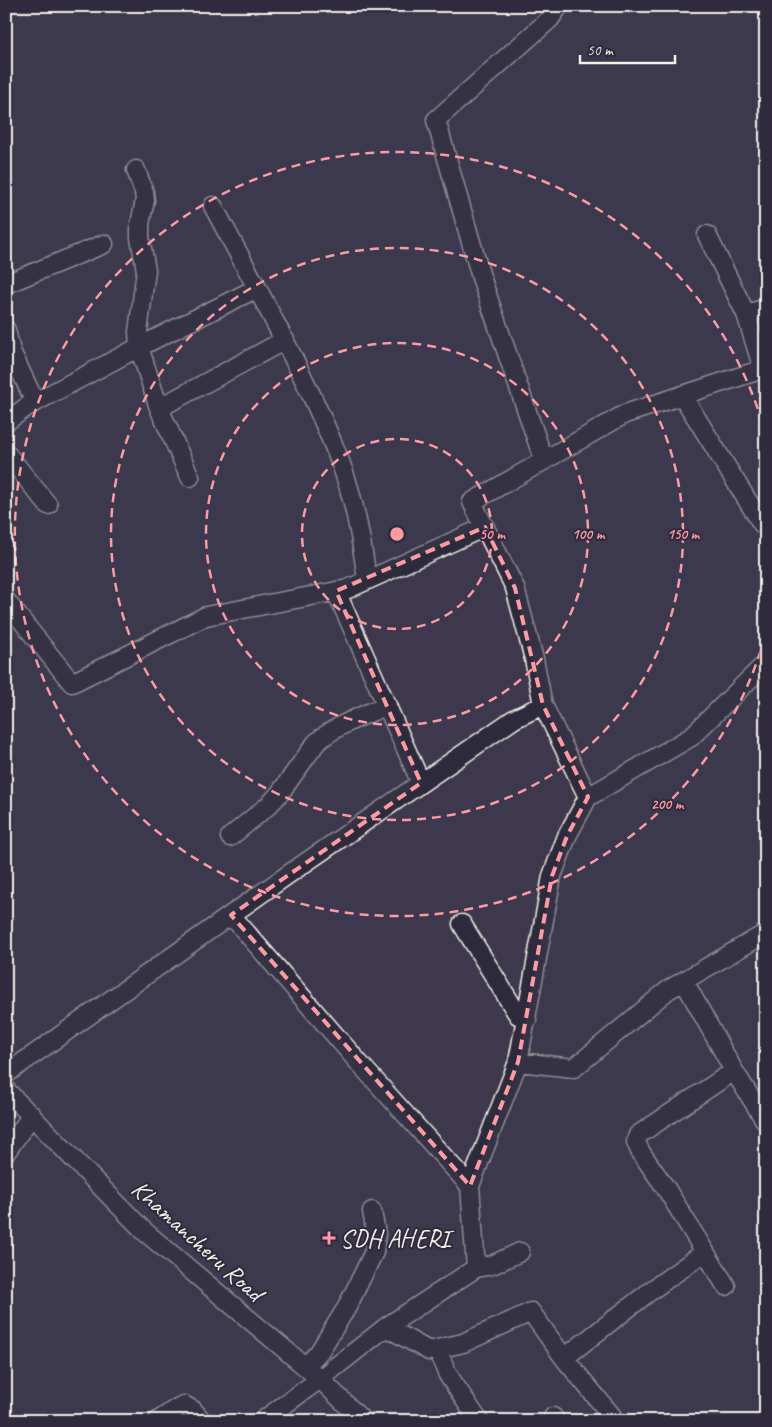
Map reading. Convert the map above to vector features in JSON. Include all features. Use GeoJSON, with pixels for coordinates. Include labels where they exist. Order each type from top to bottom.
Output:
{"type":"FeatureCollection","features":[{"type":"Feature","properties":{"kind":"street"},"geometry":{"type":"LineString","coordinates":[[544,460],[481,277],[436,120],[550,20],[559,6]]}},
{"type":"Feature","properties":{"kind":"street"},"geometry":{"type":"LineString","coordinates":[[136,170],[145,200],[140,224],[140,238],[146,270],[138,332],[139,347],[159,408],[190,477]]}},
{"type":"Feature","properties":{"kind":"street"},"geometry":{"type":"LineString","coordinates":[[213,206],[285,340],[342,466],[357,522],[367,580]]}},
{"type":"Feature","properties":{"kind":"street"},"geometry":{"type":"LineString","coordinates":[[588,797],[543,705],[534,659],[515,588],[472,502],[625,414],[764,369],[746,314],[707,235]]}},
{"type":"Feature","properties":{"kind":"street"},"geometry":{"type":"LineString","coordinates":[[6,284],[104,244]]}},
{"type":"Feature","properties":{"kind":"street"},"geometry":{"type":"LineString","coordinates":[[6,422],[34,402],[257,288]]}},
{"type":"Feature","properties":{"kind":"street"},"geometry":{"type":"LineString","coordinates":[[746,314],[766,308]]}},
{"type":"Feature","properties":{"kind":"street"},"geometry":{"type":"LineString","coordinates":[[6,330],[11,351],[34,402]]}},
{"type":"Feature","properties":{"kind":"street"},"geometry":{"type":"LineString","coordinates":[[159,408],[285,340]]}},
{"type":"Feature","properties":{"kind":"street"},"geometry":{"type":"LineString","coordinates":[[682,396],[762,524]]}},
{"type":"Feature","properties":{"kind":"street"},"geometry":{"type":"LineString","coordinates":[[6,453],[48,505]]}},
{"type":"Feature","properties":{"kind":"street"},"geometry":{"type":"LineString","coordinates":[[6,600],[72,683],[206,616],[348,589],[484,527]]}},
{"type":"Feature","properties":{"kind":"street"},"geometry":{"type":"LineString","coordinates":[[336,591],[421,783]]}},
{"type":"Feature","properties":{"kind":"street"},"geometry":{"type":"LineString","coordinates":[[476,1268],[470,1186],[518,1062],[552,876],[567,836],[588,797],[691,737],[766,663]]}},
{"type":"Feature","properties":{"kind":"street"},"geometry":{"type":"LineString","coordinates":[[230,837],[269,805],[302,765],[316,743],[330,732],[387,705]]}},
{"type":"Feature","properties":{"kind":"street"},"geometry":{"type":"LineString","coordinates":[[6,1074],[514,719],[543,705]]}},
{"type":"Feature","properties":{"kind":"street"},"geometry":{"type":"LineString","coordinates":[[231,915],[360,1064],[470,1186]]}},
{"type":"Feature","properties":{"kind":"street"},"geometry":{"type":"LineString","coordinates":[[462,924],[518,1015],[527,1020]]}},
{"type":"Feature","properties":{"kind":"street"},"geometry":{"type":"LineString","coordinates":[[518,1062],[574,1068],[668,990],[766,933]]}},
{"type":"Feature","properties":{"kind":"street"},"geometry":{"type":"LineString","coordinates":[[684,981],[734,1071],[765,1118]]}},
{"type":"Feature","properties":{"kind":"street"},"geometry":{"type":"LineString","coordinates":[[726,1286],[636,1142],[638,1135],[734,1071]]}},
{"type":"Feature","properties":{"kind":"street","name":"Khamancheru Road"},"geometry":{"type":"LineString","coordinates":[[6,1090],[144,1231],[306,1366],[363,1421]]}},
{"type":"Feature","properties":{"kind":"street"},"geometry":{"type":"LineString","coordinates":[[6,1152],[32,1116]]}},
{"type":"Feature","properties":{"kind":"street"},"geometry":{"type":"LineString","coordinates":[[306,1366],[319,1352],[347,1307],[374,1252],[376,1234],[372,1211]]}},
{"type":"Feature","properties":{"kind":"street"},"geometry":{"type":"LineString","coordinates":[[262,1421],[320,1379],[386,1327],[476,1268],[492,1265],[520,1252]]}},
{"type":"Feature","properties":{"kind":"street"},"geometry":{"type":"LineString","coordinates":[[564,1358],[653,1289],[705,1252]]}},
{"type":"Feature","properties":{"kind":"street"},"geometry":{"type":"LineString","coordinates":[[386,1327],[429,1351],[463,1343],[531,1312],[564,1358],[616,1421]]}},
{"type":"Feature","properties":{"kind":"street"},"geometry":{"type":"LineString","coordinates":[[437,1350],[448,1375],[479,1421]]}},
{"type":"Feature","properties":{"kind":"street"},"geometry":{"type":"LineString","coordinates":[[158,1421],[184,1405],[193,1410],[202,1421]]}},
{"type":"Feature","properties":{"kind":"highlighted area"},"geometry":{"type":"Polygon","coordinates":[[[485,527],[515,588],[543,705],[588,797],[567,836],[552,876],[518,1062],[470,1186],[231,915],[421,783],[336,591],[485,527]]]}},
{"type":"Feature","properties":{"kind":"place","name":"SDH AHERI"},"geometry":{"type":"Point","coordinates":[329,1238]}}]}
